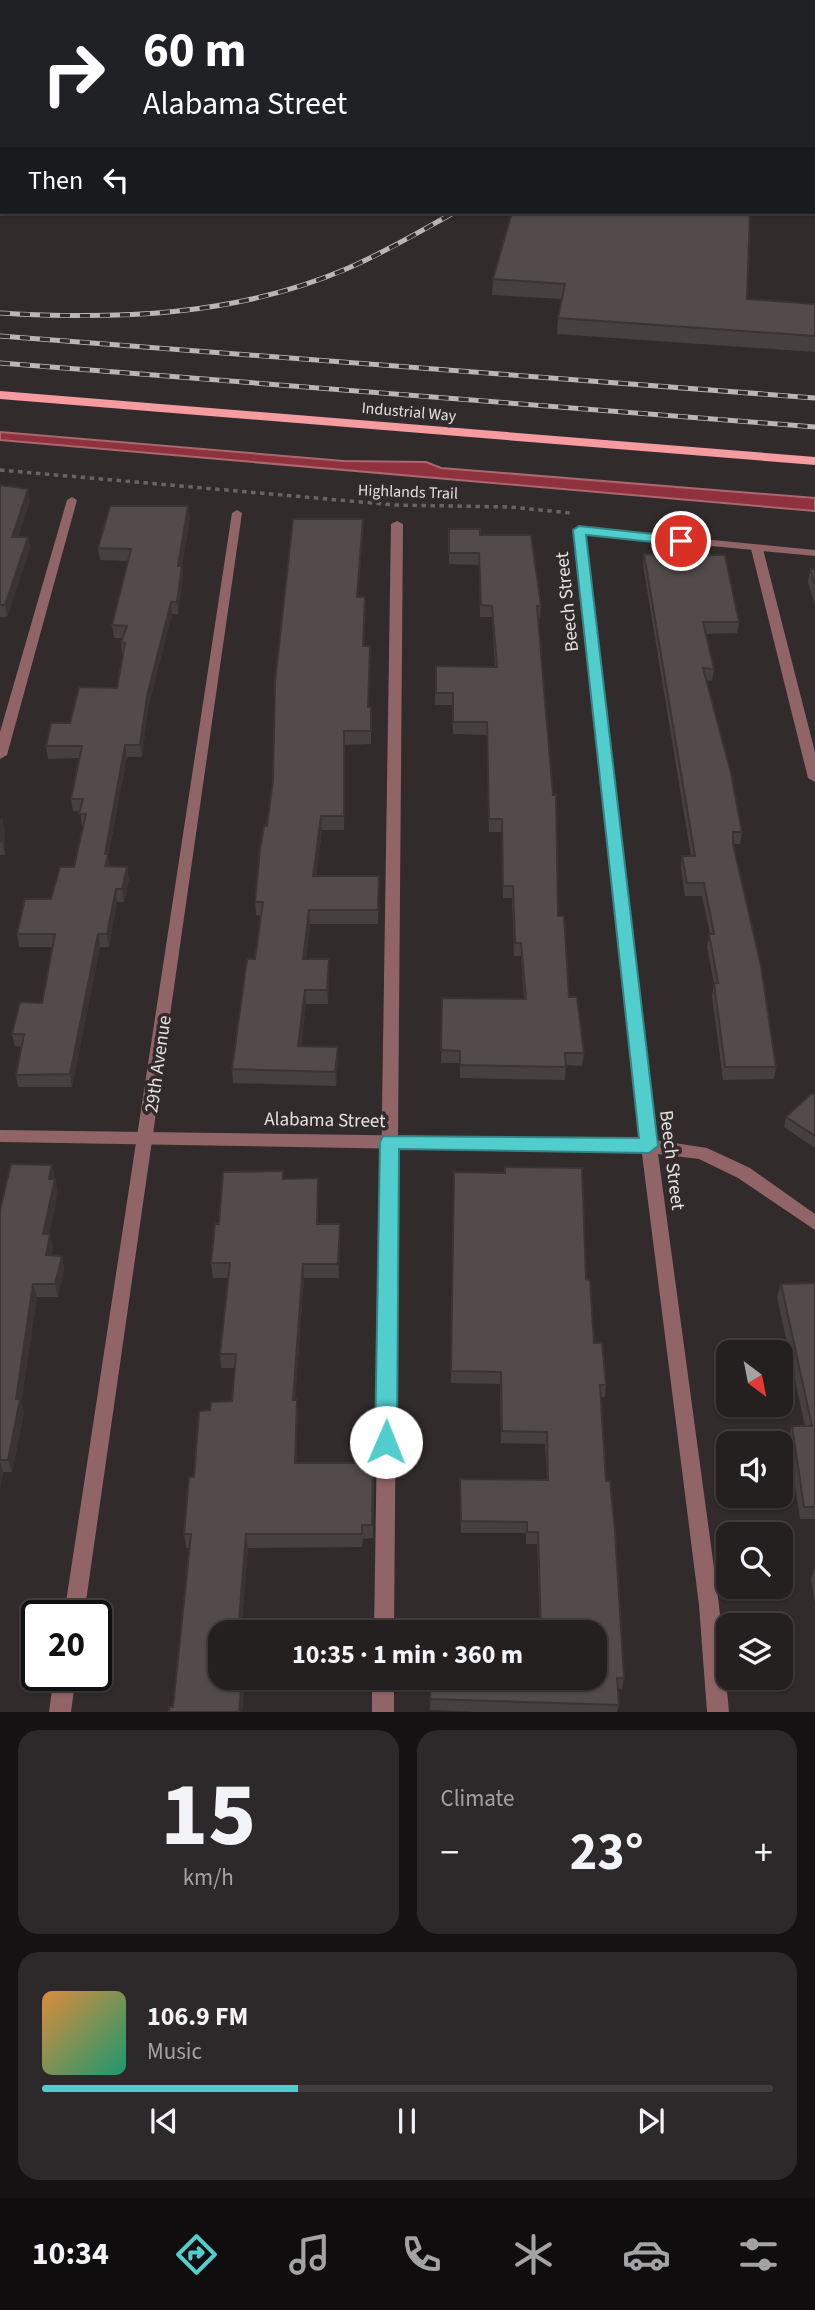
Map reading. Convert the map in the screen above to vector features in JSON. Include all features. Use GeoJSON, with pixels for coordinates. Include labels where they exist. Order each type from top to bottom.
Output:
{"type":"FeatureCollection","features":[{"type":"Feature","properties":{"kind":"main road","name":"Industrial Way"},"geometry":{"type":"LineString","coordinates":[[0,396],[815,461]]}},
{"type":"Feature","properties":{"kind":"street"},"geometry":{"type":"LineString","coordinates":[[0,755],[72,500]]}},
{"type":"Feature","properties":{"kind":"street","name":"29th Avenue"},"geometry":{"type":"LineString","coordinates":[[76,1600],[147,1138],[237,513]]}},
{"type":"Feature","properties":{"kind":"street"},"geometry":{"type":"LineString","coordinates":[[581,522],[757,549],[815,553]]}},
{"type":"Feature","properties":{"kind":"street","name":"Beech Street"},"geometry":{"type":"LineString","coordinates":[[581,522],[649,1146],[709,1605],[718,1712]]}},
{"type":"Feature","properties":{"kind":"street"},"geometry":{"type":"LineString","coordinates":[[384,1620],[397,524]]}},
{"type":"Feature","properties":{"kind":"street"},"geometry":{"type":"LineString","coordinates":[[757,549],[815,778]]}},
{"type":"Feature","properties":{"kind":"street","name":"Alabama Street"},"geometry":{"type":"LineString","coordinates":[[0,1136],[649,1146],[701,1153],[744,1173],[815,1223]]}},
{"type":"Feature","properties":{"kind":"street"},"geometry":{"type":"LineString","coordinates":[[383,1690],[383,1712]]}},
{"type":"Feature","properties":{"kind":"street"},"geometry":{"type":"LineString","coordinates":[[60,1712],[63,1691]]}},
{"type":"Feature","properties":{"kind":"path","name":"Highlands Trail"},"geometry":{"type":"LineString","coordinates":[[0,470],[396,505],[510,507],[581,522]]}},
{"type":"Feature","properties":{"kind":"shaded area"},"geometry":{"type":"Polygon","coordinates":[[[0,432],[344,461],[426,462],[441,468],[815,498],[815,511],[0,440],[0,432]]]}},
{"type":"Feature","properties":{"kind":"building"},"geometry":{"type":"Polygon","coordinates":[[[511,214],[750,214],[747,299],[815,304],[815,336],[558,318],[565,284],[493,279],[511,214]]]}},
{"type":"Feature","properties":{"kind":"building"},"geometry":{"type":"Polygon","coordinates":[[[0,485],[28,489],[12,537],[28,537],[5,605],[0,605],[0,485]]]}},
{"type":"Feature","properties":{"kind":"building"},"geometry":{"type":"Polygon","coordinates":[[[110,506],[188,506],[178,566],[182,566],[177,602],[171,602],[147,696],[140,745],[125,745],[105,866],[127,867],[122,889],[116,889],[107,934],[98,934],[70,1074],[16,1075],[24,1034],[12,1034],[20,1002],[42,1003],[55,934],[17,934],[25,899],[51,899],[60,867],[74,867],[86,814],[79,814],[83,799],[71,799],[82,746],[46,746],[51,723],[70,723],[79,687],[117,688],[125,643],[121,642],[127,626],[112,625],[131,549],[98,548],[110,506]]]}},
{"type":"Feature","properties":{"kind":"building"},"geometry":{"type":"Polygon","coordinates":[[[293,519],[363,519],[357,597],[365,597],[363,646],[370,646],[368,707],[371,707],[371,731],[344,731],[344,816],[321,816],[313,876],[379,876],[378,910],[309,910],[303,959],[329,959],[327,990],[305,990],[298,1046],[338,1047],[335,1072],[232,1069],[247,959],[255,959],[263,902],[255,902],[260,849],[264,826],[267,826],[273,780],[275,682],[293,519]]]}},
{"type":"Feature","properties":{"kind":"building"},"geometry":{"type":"Polygon","coordinates":[[[449,529],[480,529],[480,535],[531,535],[541,606],[537,606],[553,795],[556,795],[558,916],[564,916],[569,997],[577,997],[584,1053],[565,1053],[566,1067],[460,1065],[460,1051],[441,1050],[442,998],[526,999],[521,943],[515,943],[513,886],[503,886],[502,819],[489,819],[487,722],[453,722],[453,693],[436,693],[436,666],[497,667],[492,606],[481,605],[479,553],[449,553],[449,529]]]}},
{"type":"Feature","properties":{"kind":"building"},"geometry":{"type":"Polygon","coordinates":[[[644,554],[725,555],[739,622],[703,622],[714,669],[703,668],[731,773],[742,832],[733,832],[733,844],[761,966],[776,1067],[725,1067],[714,983],[718,983],[709,934],[714,934],[704,883],[687,883],[682,856],[695,856],[644,554]]]}},
{"type":"Feature","properties":{"kind":"building"},"geometry":{"type":"Polygon","coordinates":[[[810,569],[815,569],[815,586],[810,569]]]}},
{"type":"Feature","properties":{"kind":"building"},"geometry":{"type":"Polygon","coordinates":[[[2,820],[2,842],[0,842],[2,820]]]}},
{"type":"Feature","properties":{"kind":"building"},"geometry":{"type":"Polygon","coordinates":[[[812,1093],[815,1095],[815,1136],[786,1117],[812,1093]]]}},
{"type":"Feature","properties":{"kind":"building"},"geometry":{"type":"Polygon","coordinates":[[[11,1164],[52,1165],[49,1179],[55,1179],[43,1234],[50,1234],[46,1255],[62,1256],[55,1284],[33,1284],[16,1399],[20,1399],[8,1460],[0,1460],[0,1210],[11,1164]]]}},
{"type":"Feature","properties":{"kind":"building"},"geometry":{"type":"Polygon","coordinates":[[[505,1167],[582,1168],[586,1279],[590,1280],[594,1343],[602,1343],[606,1385],[600,1385],[606,1481],[610,1481],[615,1532],[624,1678],[617,1678],[619,1705],[430,1699],[430,1690],[607,1690],[607,1620],[541,1620],[538,1532],[527,1532],[527,1522],[461,1521],[460,1479],[548,1480],[547,1432],[502,1431],[501,1372],[451,1371],[454,1172],[505,1173],[505,1167]]]}},
{"type":"Feature","properties":{"kind":"building"},"geometry":{"type":"Polygon","coordinates":[[[283,1171],[283,1179],[318,1178],[317,1224],[340,1224],[338,1264],[303,1264],[293,1400],[297,1400],[295,1463],[373,1463],[372,1525],[362,1525],[362,1534],[246,1534],[239,1620],[208,1620],[208,1690],[241,1690],[239,1712],[169,1712],[169,1707],[173,1707],[191,1534],[184,1534],[189,1477],[194,1477],[199,1411],[210,1410],[211,1402],[232,1401],[236,1354],[220,1354],[230,1263],[211,1263],[215,1224],[219,1224],[223,1172],[283,1171]]]}},
{"type":"Feature","properties":{"kind":"building"},"geometry":{"type":"Polygon","coordinates":[[[815,1283],[815,1507],[804,1507],[792,1426],[812,1426],[781,1284],[815,1283]]]}},
{"type":"Feature","properties":{"kind":"railway"},"geometry":{"type":"LineString","coordinates":[[0,313],[132,315],[262,297],[346,269],[451,214]]}},
{"type":"Feature","properties":{"kind":"railway"},"geometry":{"type":"LineString","coordinates":[[0,336],[815,398]]}},
{"type":"Feature","properties":{"kind":"railway"},"geometry":{"type":"LineString","coordinates":[[0,363],[815,427]]}},
{"type":"Feature","properties":{"kind":"route"},"geometry":{"type":"LineString","coordinates":[[386,1442],[390,1142],[649,1146],[579,530],[681,541]]}}]}
